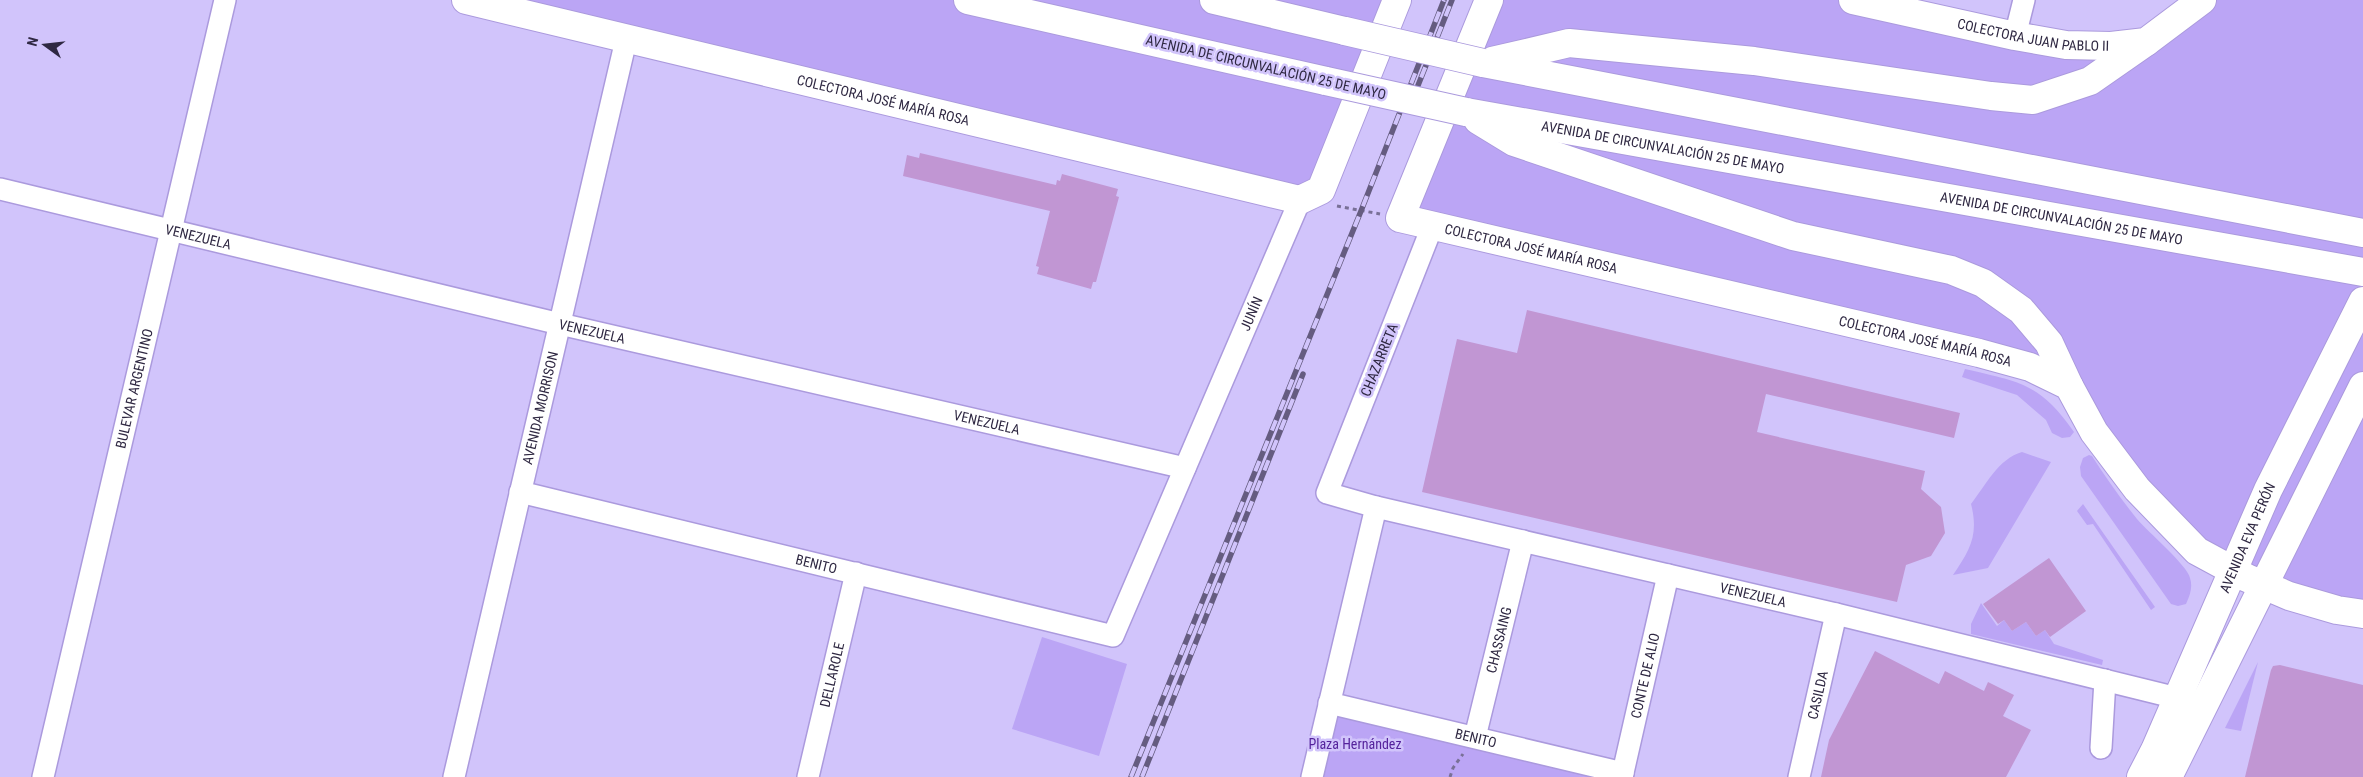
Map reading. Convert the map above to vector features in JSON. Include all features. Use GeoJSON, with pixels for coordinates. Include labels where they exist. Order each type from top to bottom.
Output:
{"type":"FeatureCollection","features":[{"type":"Feature","properties":{"kind":"main road","name":"COLECTORA JOSÉ MARÍA ROSA"},"geometry":{"type":"LineString","coordinates":[[466,0],[626,40],[1300,200]]}},
{"type":"Feature","properties":{"kind":"main road","name":"AVENIDA DE CIRCUNVALACIÓN 25 DE MAYO"},"geometry":{"type":"LineString","coordinates":[[968,0],[1466,112],[2363,272]]}},
{"type":"Feature","properties":{"kind":"main road"},"geometry":{"type":"LineString","coordinates":[[1214,0],[1484,63],[2363,233]]}},
{"type":"Feature","properties":{"kind":"main road"},"geometry":{"type":"LineString","coordinates":[[1300,200],[1321,190],[1397,0]]}},
{"type":"Feature","properties":{"kind":"main road","name":"COLECTORA JOSÉ MARÍA ROSA"},"geometry":{"type":"LineString","coordinates":[[1489,0],[1400,218],[1979,353],[2030,367],[2069,386]]}},
{"type":"Feature","properties":{"kind":"main road","name":"COLECTORA JUAN PABLO II"},"geometry":{"type":"LineString","coordinates":[[1852,0],[2014,36],[2066,45],[2111,46],[2146,42]]}},
{"type":"Feature","properties":{"kind":"main road"},"geometry":{"type":"LineString","coordinates":[[1484,63],[1569,43],[1754,61],[1991,96],[2033,100],[2090,81],[2202,0]]}},
{"type":"Feature","properties":{"kind":"main road"},"geometry":{"type":"LineString","coordinates":[[1466,112],[1514,142],[1679,196],[1743,220],[1793,236],[1951,270],[1984,283],[2021,310],[2049,343],[2069,386],[2094,432],[2137,489],[2197,551],[2262,585],[2327,607],[2363,614]]}},
{"type":"Feature","properties":{"kind":"main road","name":"AVENIDA EVA PERÓN"},"geometry":{"type":"LineString","coordinates":[[2141,777],[2268,490],[2363,301]]}},
{"type":"Feature","properties":{"kind":"main road"},"geometry":{"type":"LineString","coordinates":[[2168,777],[2262,585],[2363,386]]}},
{"type":"Feature","properties":{"kind":"street","name":"BULEVAR ARGENTINO"},"geometry":{"type":"LineString","coordinates":[[43,777],[224,0]]}},
{"type":"Feature","properties":{"kind":"street"},"geometry":{"type":"LineString","coordinates":[[2014,36],[2024,0]]}},
{"type":"Feature","properties":{"kind":"street","name":"AVENIDA MORRISON"},"geometry":{"type":"LineString","coordinates":[[454,777],[626,40]]}},
{"type":"Feature","properties":{"kind":"street","name":"VENEZUELA"},"geometry":{"type":"LineString","coordinates":[[0,188],[560,324],[1185,468]]}},
{"type":"Feature","properties":{"kind":"street","name":"JUNÍN"},"geometry":{"type":"LineString","coordinates":[[1113,636],[1300,200]]}},
{"type":"Feature","properties":{"kind":"street","name":"CHAZARRETA"},"geometry":{"type":"LineString","coordinates":[[1327,493],[1432,227]]}},
{"type":"Feature","properties":{"kind":"street","name":"BENITO"},"geometry":{"type":"LineString","coordinates":[[520,492],[1113,636]]}},
{"type":"Feature","properties":{"kind":"street","name":"VENEZUELA"},"geometry":{"type":"LineString","coordinates":[[1327,493],[1376,507],[1836,614],[2177,698]]}},
{"type":"Feature","properties":{"kind":"street"},"geometry":{"type":"LineString","coordinates":[[1312,777],[1376,507]]}},
{"type":"Feature","properties":{"kind":"street","name":"CHASSAING"},"geometry":{"type":"LineString","coordinates":[[1475,738],[1523,541]]}},
{"type":"Feature","properties":{"kind":"street","name":"DELLAROLE"},"geometry":{"type":"LineString","coordinates":[[808,777],[856,573]]}},
{"type":"Feature","properties":{"kind":"street","name":"CONTE DE ALIO"},"geometry":{"type":"LineString","coordinates":[[1622,775],[1668,576]]}},
{"type":"Feature","properties":{"kind":"street","name":"CASILDA"},"geometry":{"type":"LineString","coordinates":[[1799,777],[1836,614]]}},
{"type":"Feature","properties":{"kind":"street"},"geometry":{"type":"LineString","coordinates":[[2101,748],[2105,680]]}},
{"type":"Feature","properties":{"kind":"street","name":"BENITO"},"geometry":{"type":"LineString","coordinates":[[1329,703],[1622,775]]}},
{"type":"Feature","properties":{"kind":"green space"},"geometry":{"type":"Polygon","coordinates":[[[466,0],[1397,0],[1321,190],[1300,200],[466,0]]]}},
{"type":"Feature","properties":{"kind":"green space"},"geometry":{"type":"Polygon","coordinates":[[[1489,0],[1853,0],[2111,46],[2202,0],[2363,0],[2363,614],[2197,551],[2069,386],[1400,218],[1489,0]]]}},
{"type":"Feature","properties":{"kind":"green space"},"geometry":{"type":"Polygon","coordinates":[[[1965,369],[2000,377],[2027,387],[2050,403],[2074,432],[2070,437],[2062,438],[2052,433],[2046,420],[2017,395],[1962,377],[1965,369]]]}},
{"type":"Feature","properties":{"kind":"green space"},"geometry":{"type":"Polygon","coordinates":[[[2022,452],[2051,462],[1988,568],[1953,575],[1964,558],[1971,542],[1974,525],[1971,504],[1999,466],[2014,455],[2022,452]]]}},
{"type":"Feature","properties":{"kind":"green space"},"geometry":{"type":"Polygon","coordinates":[[[2089,455],[2092,456],[2137,519],[2175,557],[2187,572],[2191,581],[2191,588],[2186,604],[2178,606],[2171,604],[2081,476],[2080,467],[2083,458],[2089,455]]]}},
{"type":"Feature","properties":{"kind":"green space"},"geometry":{"type":"Polygon","coordinates":[[[2083,504],[2155,607],[2151,610],[2093,524],[2087,525],[2077,511],[2083,504]]]}},
{"type":"Feature","properties":{"kind":"green space"},"geometry":{"type":"Polygon","coordinates":[[[1981,603],[1997,626],[2004,620],[2012,631],[2026,622],[2036,636],[2045,630],[2054,644],[2103,660],[2102,665],[1971,634],[1971,624],[1981,603]]]}},
{"type":"Feature","properties":{"kind":"green space"},"geometry":{"type":"Polygon","coordinates":[[[1042,637],[1127,664],[1099,756],[1012,729],[1042,637]]]}},
{"type":"Feature","properties":{"kind":"green space"},"geometry":{"type":"Polygon","coordinates":[[[2258,662],[2241,731],[2225,728],[2258,662]]]}},
{"type":"Feature","properties":{"kind":"green space","name":"Plaza Hernández"},"geometry":{"type":"Polygon","coordinates":[[[1329,703],[1622,777],[1312,777],[1329,703]]]}},
{"type":"Feature","properties":{"kind":"building"},"geometry":{"type":"Polygon","coordinates":[[[920,153],[1056,185],[1057,180],[1060,181],[1062,174],[1118,189],[1116,196],[1119,197],[1096,282],[1093,282],[1091,289],[1037,274],[1039,267],[1036,266],[1050,211],[903,176],[907,155],[919,158],[920,153]]]}},
{"type":"Feature","properties":{"kind":"building"},"geometry":{"type":"Polygon","coordinates":[[[1527,310],[1960,413],[1954,438],[1766,394],[1757,432],[1925,471],[1921,489],[1941,507],[1945,533],[1931,556],[1906,565],[1897,602],[1422,492],[1457,339],[1517,353],[1527,310]]]}},
{"type":"Feature","properties":{"kind":"building"},"geometry":{"type":"Polygon","coordinates":[[[2049,558],[2086,611],[2050,637],[2045,630],[2036,636],[2026,622],[2012,631],[2004,620],[1998,624],[1983,604],[2049,558]]]}},
{"type":"Feature","properties":{"kind":"building"},"geometry":{"type":"Polygon","coordinates":[[[1875,651],[1939,684],[1945,671],[1984,691],[1988,682],[2014,695],[2003,716],[2031,730],[2006,777],[1821,777],[1829,740],[1875,651]]]}},
{"type":"Feature","properties":{"kind":"building"},"geometry":{"type":"Polygon","coordinates":[[[2280,665],[2363,685],[2363,777],[2245,777],[2271,670],[2273,666],[2280,665]]]}},
{"type":"Feature","properties":{"kind":"railway"},"geometry":{"type":"LineString","coordinates":[[1131,777],[1361,211],[1444,0]]}},
{"type":"Feature","properties":{"kind":"railway"},"geometry":{"type":"LineString","coordinates":[[1413,98],[1452,0]]}},
{"type":"Feature","properties":{"kind":"railway"},"geometry":{"type":"LineString","coordinates":[[1142,777],[1303,374]]}}]}
